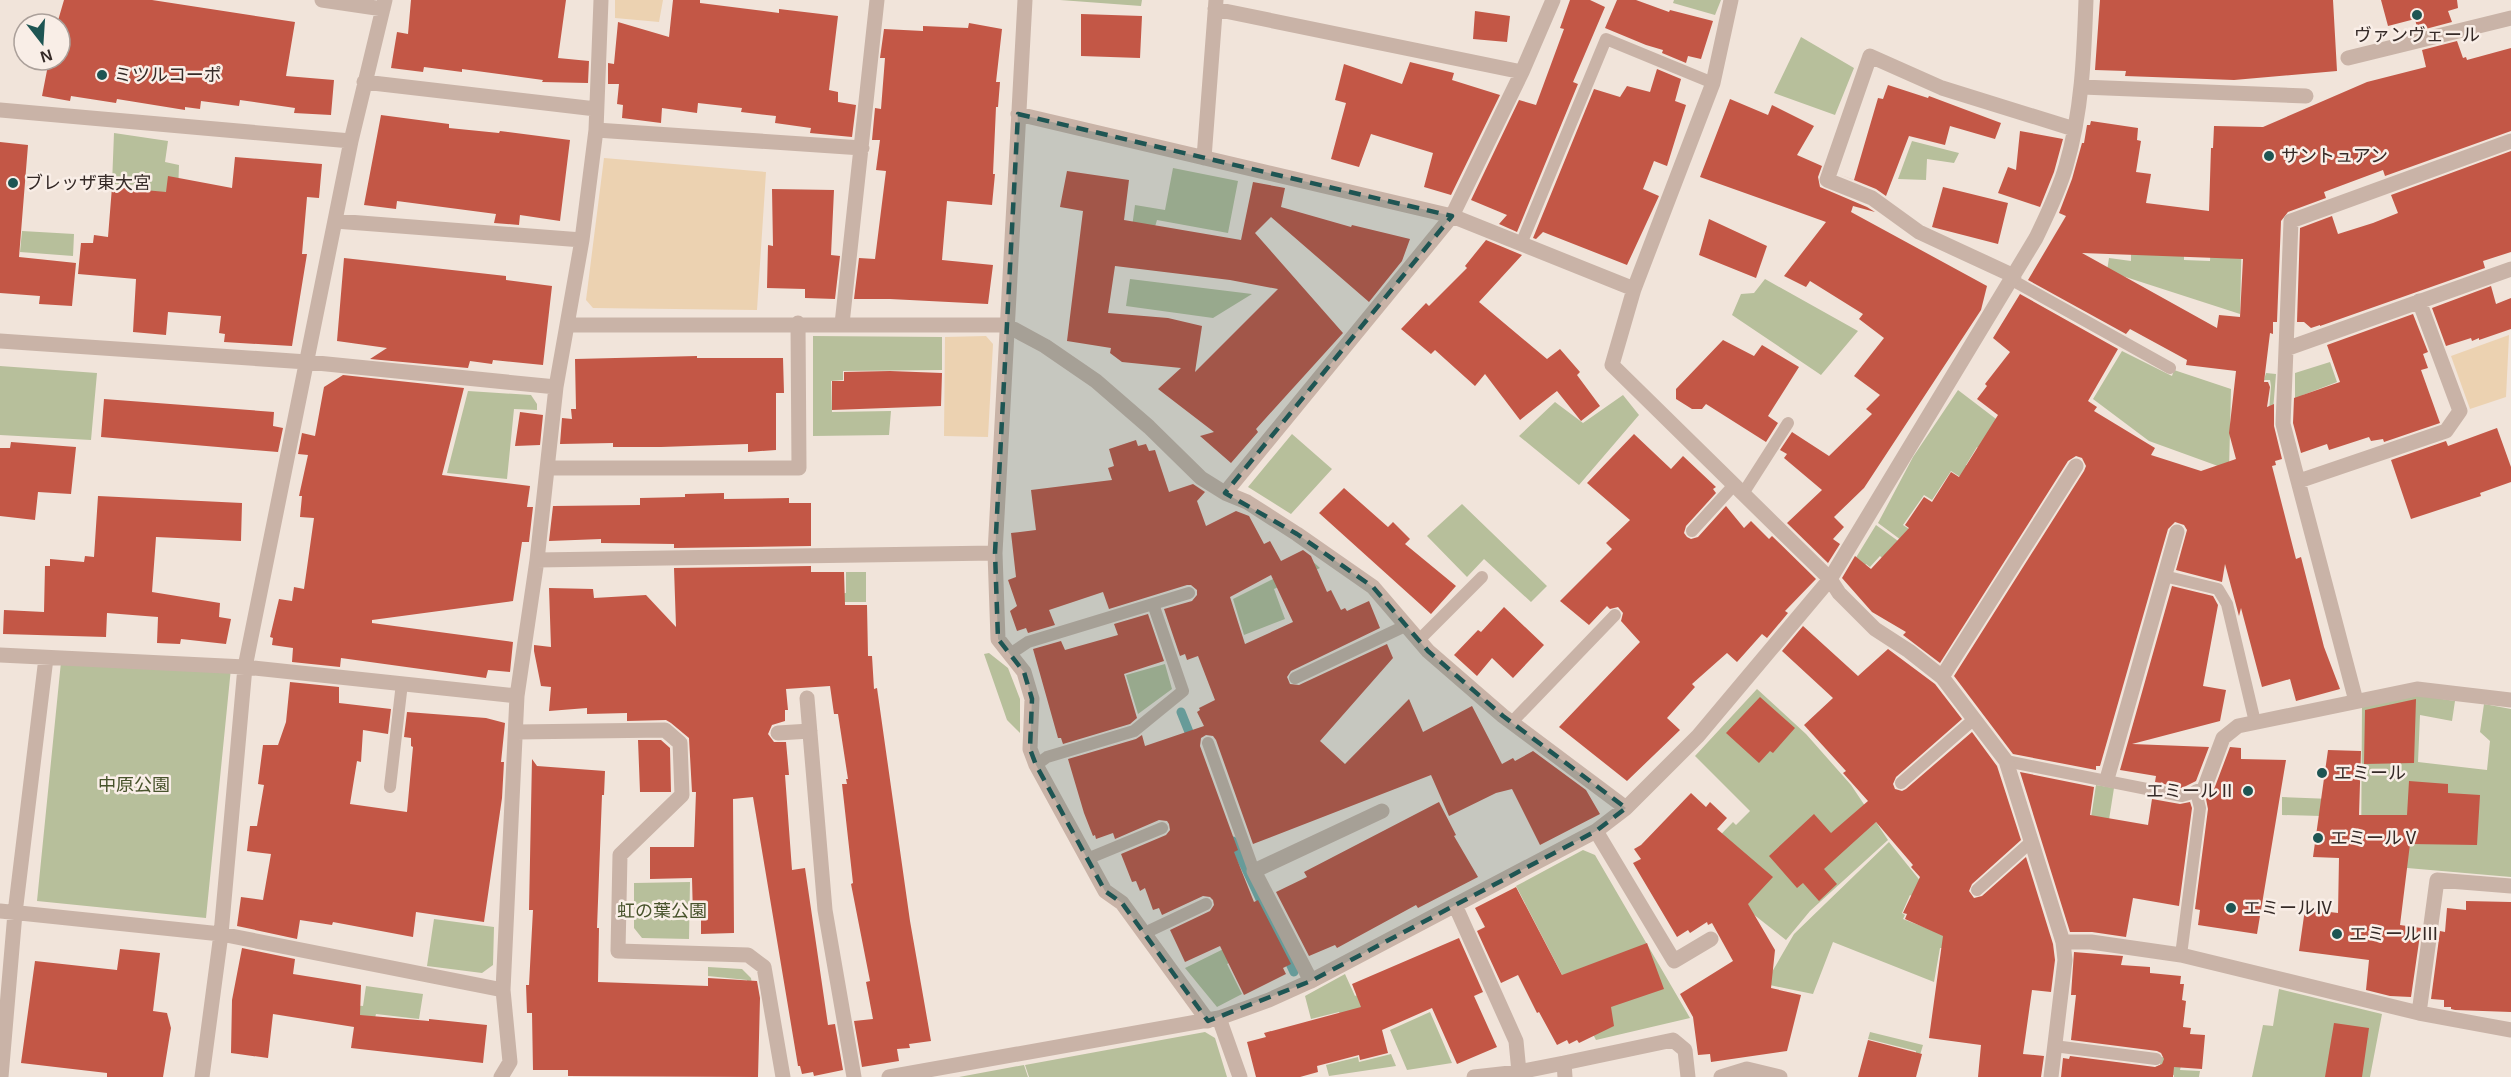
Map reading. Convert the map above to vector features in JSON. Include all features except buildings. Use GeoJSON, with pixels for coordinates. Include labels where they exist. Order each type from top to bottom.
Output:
{"type":"FeatureCollection","features":[{"type":"Feature","properties":{"kind":"street"},"geometry":{"type":"LineString","coordinates":[[202,1077],[221,934],[245,667],[351,141],[384,5],[322,0]]}},
{"type":"Feature","properties":{"kind":"street"},"geometry":{"type":"LineString","coordinates":[[501,1077],[510,1062],[503,990],[517,696],[537,560],[556,387],[582,240],[596,130],[602,0]]}},
{"type":"Feature","properties":{"kind":"street"},"geometry":{"type":"LineString","coordinates":[[842,324],[877,0]]}},
{"type":"Feature","properties":{"kind":"street"},"geometry":{"type":"LineString","coordinates":[[1025,0],[995,553],[998,639],[1024,672],[1032,699],[1030,749],[1036,765],[1105,891],[1122,903],[1213,1019],[1240,1077]]}},
{"type":"Feature","properties":{"kind":"street"},"geometry":{"type":"LineString","coordinates":[[1225,494],[1452,216],[1522,72],[1553,0]]}},
{"type":"Feature","properties":{"kind":"street"},"geometry":{"type":"LineString","coordinates":[[1731,0],[1713,83],[1634,289],[1612,365],[1830,579],[1839,593],[1875,629],[1909,651],[1941,677],[2006,761],[2063,942],[2065,960],[2051,1077]]}},
{"type":"Feature","properties":{"kind":"street"},"geometry":{"type":"LineString","coordinates":[[890,1077],[1213,1019],[1269,1000],[1311,981],[1596,831],[1626,808],[1698,736],[1830,579],[2036,238],[2055,199],[2067,165],[2082,87],[2086,0]]}},
{"type":"Feature","properties":{"kind":"street"},"geometry":{"type":"LineString","coordinates":[[1204,158],[1215,4],[1522,72]]}},
{"type":"Feature","properties":{"kind":"street"},"geometry":{"type":"LineString","coordinates":[[2348,58],[2511,18]]}},
{"type":"Feature","properties":{"kind":"street"},"geometry":{"type":"LineString","coordinates":[[2013,278],[1919,232],[1872,198],[1827,180],[1870,56],[1942,88],[2074,129]]}},
{"type":"Feature","properties":{"kind":"street"},"geometry":{"type":"LineString","coordinates":[[364,82],[596,109]]}},
{"type":"Feature","properties":{"kind":"street"},"geometry":{"type":"LineString","coordinates":[[2082,87],[2306,96]]}},
{"type":"Feature","properties":{"kind":"street"},"geometry":{"type":"LineString","coordinates":[[0,110],[351,141]]}},
{"type":"Feature","properties":{"kind":"street"},"geometry":{"type":"LineString","coordinates":[[1018,114],[1452,216],[1634,289]]}},
{"type":"Feature","properties":{"kind":"street"},"geometry":{"type":"LineString","coordinates":[[596,130],[862,148]]}},
{"type":"Feature","properties":{"kind":"street"},"geometry":{"type":"LineString","coordinates":[[2356,701],[2283,424],[2291,221],[2511,141]]}},
{"type":"Feature","properties":{"kind":"street"},"geometry":{"type":"LineString","coordinates":[[335,221],[582,240]]}},
{"type":"Feature","properties":{"kind":"street"},"geometry":{"type":"LineString","coordinates":[[2286,349],[2511,268]]}},
{"type":"Feature","properties":{"kind":"street"},"geometry":{"type":"LineString","coordinates":[[2299,481],[2446,430],[2460,411],[2419,301]]}},
{"type":"Feature","properties":{"kind":"street"},"geometry":{"type":"LineString","coordinates":[[567,325],[798,323],[1006,325],[1045,346],[1096,381],[1149,427],[1201,478],[1225,494],[1246,502],[1298,534],[1373,587],[1418,641],[1512,722],[1626,808]]}},
{"type":"Feature","properties":{"kind":"street"},"geometry":{"type":"LineString","coordinates":[[547,468],[799,468],[798,323]]}},
{"type":"Feature","properties":{"kind":"street"},"geometry":{"type":"LineString","coordinates":[[0,341],[308,362],[556,387]]}},
{"type":"Feature","properties":{"kind":"street"},"geometry":{"type":"LineString","coordinates":[[1941,677],[2076,466]]}},
{"type":"Feature","properties":{"kind":"street"},"geometry":{"type":"LineString","coordinates":[[2108,779],[2176,532]]}},
{"type":"Feature","properties":{"kind":"street"},"geometry":{"type":"LineString","coordinates":[[537,560],[995,553]]}},
{"type":"Feature","properties":{"kind":"street"},"geometry":{"type":"LineString","coordinates":[[0,655],[245,667],[517,696]]}},
{"type":"Feature","properties":{"kind":"street"},"geometry":{"type":"LineString","coordinates":[[1,1077],[8,912],[46,658]]}},
{"type":"Feature","properties":{"kind":"street"},"geometry":{"type":"LineString","coordinates":[[2196,792],[2204,789],[2223,738],[2238,726],[2417,689],[2511,700]]}},
{"type":"Feature","properties":{"kind":"street"},"geometry":{"type":"LineString","coordinates":[[807,698],[825,910],[854,1077]]}},
{"type":"Feature","properties":{"kind":"street"},"geometry":{"type":"LineString","coordinates":[[516,732],[665,730],[680,743],[682,795],[620,855],[618,951],[748,955],[764,967],[783,1077]]}},
{"type":"Feature","properties":{"kind":"street"},"geometry":{"type":"LineString","coordinates":[[778,733],[810,731]]}},
{"type":"Feature","properties":{"kind":"street"},"geometry":{"type":"LineString","coordinates":[[1311,981],[1254,871],[1382,810]]}},
{"type":"Feature","properties":{"kind":"street"},"geometry":{"type":"LineString","coordinates":[[1596,831],[1674,961],[1711,939]]}},
{"type":"Feature","properties":{"kind":"street"},"geometry":{"type":"LineString","coordinates":[[2419,1013],[2437,880],[2511,886]]}},
{"type":"Feature","properties":{"kind":"street"},"geometry":{"type":"LineString","coordinates":[[1455,905],[1516,1041],[1519,1072]]}},
{"type":"Feature","properties":{"kind":"street"},"geometry":{"type":"LineString","coordinates":[[8,912],[221,934],[503,990]]}},
{"type":"Feature","properties":{"kind":"street"},"geometry":{"type":"LineString","coordinates":[[2063,942],[2091,942],[2181,956],[2419,1013],[2511,1030]]}},
{"type":"Feature","properties":{"kind":"street"},"geometry":{"type":"LineString","coordinates":[[1474,1077],[1564,1070],[1673,1040],[1685,1050],[1688,1077]]}},
{"type":"Feature","properties":{"kind":"street"},"geometry":{"type":"LineString","coordinates":[[1721,1077],[1747,1069],[1780,1077]]}},
{"type":"Feature","properties":{"kind":"lane"},"geometry":{"type":"LineString","coordinates":[[1521,244],[1606,39],[1713,83]]}},
{"type":"Feature","properties":{"kind":"lane"},"geometry":{"type":"LineString","coordinates":[[2013,278],[2170,368]]}},
{"type":"Feature","properties":{"kind":"lane"},"geometry":{"type":"LineString","coordinates":[[1692,531],[1739,488],[1788,423]]}},
{"type":"Feature","properties":{"kind":"lane"},"geometry":{"type":"LineString","coordinates":[[2164,576],[2218,589],[2227,604],[2255,722]]}},
{"type":"Feature","properties":{"kind":"lane"},"geometry":{"type":"LineString","coordinates":[[1418,641],[1482,577]]}},
{"type":"Feature","properties":{"kind":"lane"},"geometry":{"type":"LineString","coordinates":[[1010,654],[1028,642],[1189,593]]}},
{"type":"Feature","properties":{"kind":"lane"},"geometry":{"type":"LineString","coordinates":[[1036,765],[1047,757],[1134,731],[1183,691],[1153,604]]}},
{"type":"Feature","properties":{"kind":"lane"},"geometry":{"type":"LineString","coordinates":[[1512,722],[1615,615]]}},
{"type":"Feature","properties":{"kind":"lane"},"geometry":{"type":"LineString","coordinates":[[1295,678],[1405,626]]}},
{"type":"Feature","properties":{"kind":"lane"},"geometry":{"type":"LineString","coordinates":[[390,787],[402,683]]}},
{"type":"Feature","properties":{"kind":"lane"},"geometry":{"type":"LineString","coordinates":[[1901,783],[1973,720]]}},
{"type":"Feature","properties":{"kind":"lane"},"geometry":{"type":"LineString","coordinates":[[1208,743],[1254,871]]}},
{"type":"Feature","properties":{"kind":"lane"},"geometry":{"type":"LineString","coordinates":[[2006,761],[2108,779],[2182,796],[2196,792],[2200,808],[2181,956]]}},
{"type":"Feature","properties":{"kind":"lane"},"geometry":{"type":"LineString","coordinates":[[1087,858],[1162,828]]}},
{"type":"Feature","properties":{"kind":"lane"},"geometry":{"type":"LineString","coordinates":[[1977,890],[2032,841]]}},
{"type":"Feature","properties":{"kind":"lane"},"geometry":{"type":"LineString","coordinates":[[1146,935],[1151,930],[1206,904]]}},
{"type":"Feature","properties":{"kind":"lane"},"geometry":{"type":"LineString","coordinates":[[2054,1046],[2156,1059]]}},
{"type":"Feature","properties":{"kind":"highlighted area"},"geometry":{"type":"Polygon","coordinates":[[[1018,114],[1452,216],[1225,493],[1297,534],[1373,587],[1428,651],[1503,716],[1626,808],[1596,831],[1311,981],[1208,1021],[1122,903],[1105,891],[1036,765],[1030,749],[1032,699],[1024,672],[998,639],[995,553],[1018,114]]]}},
{"type":"Feature","properties":{"kind":"green space"},"geometry":{"type":"Polygon","coordinates":[[[1060,0],[1142,0],[1141,6],[1060,0]]]}},
{"type":"Feature","properties":{"kind":"green space"},"geometry":{"type":"Polygon","coordinates":[[[1674,0],[1721,0],[1715,15],[1673,3],[1674,0]]]}},
{"type":"Feature","properties":{"kind":"green space"},"geometry":{"type":"Polygon","coordinates":[[[1801,37],[1854,68],[1835,115],[1774,93],[1801,37]]]}},
{"type":"Feature","properties":{"kind":"green space"},"geometry":{"type":"Polygon","coordinates":[[[114,133],[168,141],[165,162],[179,165],[178,195],[136,192],[136,185],[112,184],[114,133]]]}},
{"type":"Feature","properties":{"kind":"green space"},"geometry":{"type":"Polygon","coordinates":[[[1912,141],[1959,153],[1954,163],[1927,159],[1926,180],[1898,179],[1912,141]]]}},
{"type":"Feature","properties":{"kind":"green space"},"geometry":{"type":"Polygon","coordinates":[[[1173,168],[1238,181],[1228,233],[1157,220],[1154,230],[1132,227],[1135,205],[1165,210],[1173,168]]]}},
{"type":"Feature","properties":{"kind":"green space"},"geometry":{"type":"Polygon","coordinates":[[[2213,193],[2242,227],[2240,314],[2107,271],[2109,258],[2131,261],[2131,252],[2184,256],[2184,260],[2210,261],[2213,193]]]}},
{"type":"Feature","properties":{"kind":"green space"},"geometry":{"type":"Polygon","coordinates":[[[22,231],[74,234],[73,256],[20,252],[22,231]]]}},
{"type":"Feature","properties":{"kind":"green space"},"geometry":{"type":"Polygon","coordinates":[[[1130,279],[1252,294],[1213,318],[1126,306],[1130,279]]]}},
{"type":"Feature","properties":{"kind":"green space"},"geometry":{"type":"Polygon","coordinates":[[[1765,279],[1858,331],[1821,375],[1732,315],[1741,294],[1754,293],[1765,279]]]}},
{"type":"Feature","properties":{"kind":"green space"},"geometry":{"type":"Polygon","coordinates":[[[813,336],[942,337],[942,370],[843,371],[843,380],[831,381],[832,412],[891,411],[889,435],[813,436],[813,336]]]}},
{"type":"Feature","properties":{"kind":"green space"},"geometry":{"type":"Polygon","coordinates":[[[2122,351],[2172,376],[2174,370],[2231,389],[2229,470],[2149,441],[2093,399],[2122,351]]]}},
{"type":"Feature","properties":{"kind":"green space"},"geometry":{"type":"Polygon","coordinates":[[[2330,362],[2337,382],[2303,395],[2304,400],[2295,426],[2295,373],[2330,362]]]}},
{"type":"Feature","properties":{"kind":"green space"},"geometry":{"type":"Polygon","coordinates":[[[0,366],[97,373],[91,440],[0,435],[0,366]]]}},
{"type":"Feature","properties":{"kind":"green space"},"geometry":{"type":"Polygon","coordinates":[[[2266,373],[2276,374],[2272,423],[2268,423],[2271,386],[2270,380],[2264,380],[2266,373]]]}},
{"type":"Feature","properties":{"kind":"green space"},"geometry":{"type":"Polygon","coordinates":[[[1958,390],[2017,435],[2001,461],[1977,447],[1966,465],[1977,472],[1971,484],[1951,471],[1932,500],[1924,495],[1903,525],[1943,552],[1935,565],[1878,523],[1913,457],[1958,390]]]}},
{"type":"Feature","properties":{"kind":"green space"},"geometry":{"type":"Polygon","coordinates":[[[468,391],[531,395],[537,404],[537,410],[514,409],[507,479],[447,473],[468,391]]]}},
{"type":"Feature","properties":{"kind":"green space"},"geometry":{"type":"Polygon","coordinates":[[[1623,395],[1639,415],[1579,485],[1519,436],[1555,402],[1583,423],[1623,395]]]}},
{"type":"Feature","properties":{"kind":"green space"},"geometry":{"type":"Polygon","coordinates":[[[1292,434],[1332,469],[1291,514],[1248,487],[1292,434]]]}},
{"type":"Feature","properties":{"kind":"green space"},"geometry":{"type":"Polygon","coordinates":[[[1462,504],[1547,586],[1531,602],[1484,559],[1467,577],[1427,536],[1462,504]]]}},
{"type":"Feature","properties":{"kind":"green space"},"geometry":{"type":"Polygon","coordinates":[[[1876,525],[1912,551],[1883,559],[1880,556],[1870,567],[1866,564],[1855,577],[1849,569],[1876,525]]]}},
{"type":"Feature","properties":{"kind":"green space"},"geometry":{"type":"Polygon","coordinates":[[[1311,560],[1320,568],[1274,589],[1285,619],[1244,635],[1233,599],[1311,560]]]}},
{"type":"Feature","properties":{"kind":"green space"},"geometry":{"type":"Polygon","coordinates":[[[846,572],[866,572],[866,602],[833,602],[833,594],[846,593],[846,572]]]}},
{"type":"Feature","properties":{"kind":"green space","name":"中原公園"},"geometry":{"type":"Polygon","coordinates":[[[62,652],[231,668],[206,918],[37,901],[62,652]]]}},
{"type":"Feature","properties":{"kind":"green space"},"geometry":{"type":"Polygon","coordinates":[[[989,653],[1008,668],[1020,699],[1020,733],[1007,720],[984,654],[989,653]]]}},
{"type":"Feature","properties":{"kind":"green space"},"geometry":{"type":"Polygon","coordinates":[[[1165,664],[1172,689],[1138,714],[1126,675],[1165,664]]]}},
{"type":"Feature","properties":{"kind":"green space"},"geometry":{"type":"Polygon","coordinates":[[[1757,689],[1806,734],[1851,785],[1888,840],[1810,911],[1786,940],[1691,865],[1733,822],[1736,825],[1750,811],[1695,756],[1757,689]]]}},
{"type":"Feature","properties":{"kind":"green space"},"geometry":{"type":"Polygon","coordinates":[[[2417,695],[2455,701],[2452,721],[2420,715],[2418,762],[2487,770],[2490,741],[2480,732],[2484,704],[2511,709],[2511,877],[2361,864],[2362,705],[2417,695]]]}},
{"type":"Feature","properties":{"kind":"green space"},"geometry":{"type":"Polygon","coordinates":[[[2096,785],[2114,788],[2108,826],[2090,824],[2096,785]]]}},
{"type":"Feature","properties":{"kind":"green space"},"geometry":{"type":"Polygon","coordinates":[[[2282,797],[2357,800],[2356,817],[2282,815],[2282,797]]]}},
{"type":"Feature","properties":{"kind":"green space"},"geometry":{"type":"Polygon","coordinates":[[[1889,842],[1926,888],[1920,900],[1910,895],[1902,913],[1905,915],[1903,919],[1947,936],[1945,948],[1940,948],[1934,982],[1833,942],[1813,994],[1765,984],[1794,934],[1889,842]]]}},
{"type":"Feature","properties":{"kind":"green space"},"geometry":{"type":"Polygon","coordinates":[[[1583,850],[1595,855],[1690,1018],[1596,1040],[1516,886],[1583,850]]]}},
{"type":"Feature","properties":{"kind":"green space","name":"虹の葉公園"},"geometry":{"type":"Polygon","coordinates":[[[690,882],[689,939],[642,938],[634,928],[634,883],[690,882]]]}},
{"type":"Feature","properties":{"kind":"green space"},"geometry":{"type":"Polygon","coordinates":[[[434,919],[494,927],[493,965],[482,973],[427,966],[434,919]]]}},
{"type":"Feature","properties":{"kind":"green space"},"geometry":{"type":"Polygon","coordinates":[[[1266,928],[1272,941],[1227,964],[1242,994],[1217,1007],[1185,968],[1266,928]]]}},
{"type":"Feature","properties":{"kind":"green space"},"geometry":{"type":"Polygon","coordinates":[[[708,967],[742,969],[751,978],[756,1010],[748,999],[747,980],[708,976],[708,967]]]}},
{"type":"Feature","properties":{"kind":"green space"},"geometry":{"type":"Polygon","coordinates":[[[1345,974],[1355,996],[1367,991],[1374,1006],[1341,1015],[1339,1012],[1311,1019],[1305,996],[1345,974]]]}},
{"type":"Feature","properties":{"kind":"green space"},"geometry":{"type":"Polygon","coordinates":[[[366,986],[423,994],[419,1019],[376,1014],[374,1022],[350,1019],[351,1005],[363,1006],[366,986]]]}},
{"type":"Feature","properties":{"kind":"green space"},"geometry":{"type":"Polygon","coordinates":[[[2279,989],[2382,1014],[2370,1077],[2252,1077],[2263,1025],[2273,1026],[2279,989]]]}},
{"type":"Feature","properties":{"kind":"green space"},"geometry":{"type":"Polygon","coordinates":[[[1430,1012],[1452,1063],[1407,1070],[1390,1030],[1430,1012]]]}},
{"type":"Feature","properties":{"kind":"green space"},"geometry":{"type":"Polygon","coordinates":[[[1205,1032],[1215,1038],[1227,1077],[1029,1077],[1025,1065],[1205,1032]]]}},
{"type":"Feature","properties":{"kind":"green space"},"geometry":{"type":"Polygon","coordinates":[[[1870,1032],[1923,1045],[1920,1055],[1916,1054],[1916,1051],[1868,1039],[1870,1032]]]}},
{"type":"Feature","properties":{"kind":"green space"},"geometry":{"type":"Polygon","coordinates":[[[1391,1054],[1396,1066],[1329,1076],[1326,1065],[1358,1057],[1359,1062],[1391,1054]]]}},
{"type":"Feature","properties":{"kind":"green space"},"geometry":{"type":"Polygon","coordinates":[[[2161,1057],[2169,1058],[2181,1066],[2180,1070],[2200,1071],[2199,1077],[2174,1077],[2174,1075],[2160,1073],[2133,1077],[2160,1065],[2161,1057]]]}},
{"type":"Feature","properties":{"kind":"green space"},"geometry":{"type":"Polygon","coordinates":[[[1024,1065],[1028,1077],[959,1077],[1024,1065]]]}},
{"type":"Feature","properties":{"kind":"sand"},"geometry":{"type":"Polygon","coordinates":[[[615,0],[663,0],[659,22],[615,18],[615,0]]]}},
{"type":"Feature","properties":{"kind":"sand"},"geometry":{"type":"Polygon","coordinates":[[[604,158],[766,172],[757,310],[593,308],[586,300],[604,158]]]}},
{"type":"Feature","properties":{"kind":"sand"},"geometry":{"type":"Polygon","coordinates":[[[2509,335],[2506,397],[2470,409],[2451,356],[2509,335]]]}},
{"type":"Feature","properties":{"kind":"sand"},"geometry":{"type":"Polygon","coordinates":[[[986,336],[993,344],[988,437],[944,436],[945,337],[986,336]]]}},
{"type":"Feature","properties":{"kind":"waterway"},"geometry":{"type":"LineString","coordinates":[[1181,712],[1193,742]]}},
{"type":"Feature","properties":{"kind":"waterway"},"geometry":{"type":"LineString","coordinates":[[1233,841],[1294,972]]}},
{"type":"Feature","properties":{"kind":"place","name":"ヴァンヴェール"},"geometry":{"type":"Point","coordinates":[2417,15]}},
{"type":"Feature","properties":{"kind":"place","name":"ミツルコーポ"},"geometry":{"type":"Point","coordinates":[102,75]}},
{"type":"Feature","properties":{"kind":"place","name":"サントュアン"},"geometry":{"type":"Point","coordinates":[2269,156]}},
{"type":"Feature","properties":{"kind":"place","name":"ブレッザ東大宮"},"geometry":{"type":"Point","coordinates":[13,183]}},
{"type":"Feature","properties":{"kind":"place","name":"エミール"},"geometry":{"type":"Point","coordinates":[2322,773]}},
{"type":"Feature","properties":{"kind":"place","name":"エミールⅡ"},"geometry":{"type":"Point","coordinates":[2248,791]}},
{"type":"Feature","properties":{"kind":"place","name":"エミールⅤ"},"geometry":{"type":"Point","coordinates":[2318,838]}},
{"type":"Feature","properties":{"kind":"place","name":"エミールⅣ"},"geometry":{"type":"Point","coordinates":[2231,908]}},
{"type":"Feature","properties":{"kind":"place","name":"エミールⅢ"},"geometry":{"type":"Point","coordinates":[2337,934]}}]}
